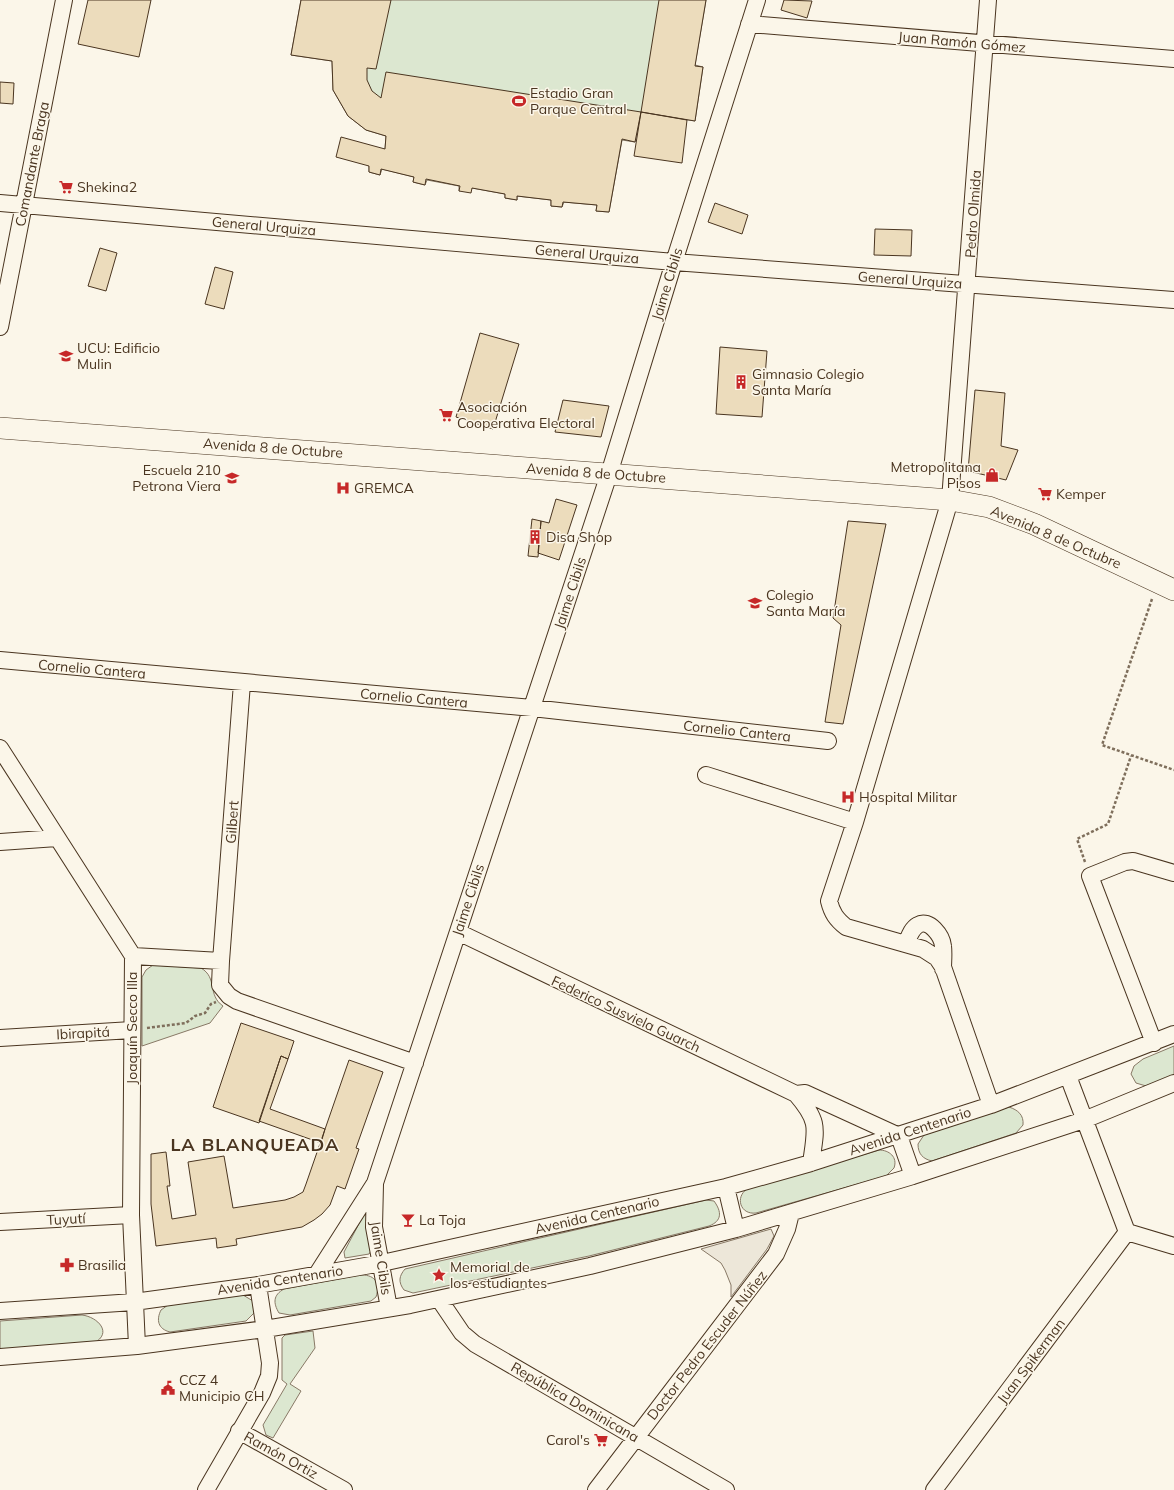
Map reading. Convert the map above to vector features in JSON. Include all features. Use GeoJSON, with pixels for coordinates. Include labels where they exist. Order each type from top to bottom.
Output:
{"type":"FeatureCollection","features":[{"type":"Feature","properties":{"kind":"main road","name":"Avenida 8 de Octubre"},"geometry":{"type":"LineString","coordinates":[[0,428],[950,500],[989,507],[1034,524],[1166,586]]}},
{"type":"Feature","properties":{"kind":"street","name":"Comandante Braga"},"geometry":{"type":"LineString","coordinates":[[0,327],[64,0]]}},
{"type":"Feature","properties":{"kind":"street","name":"Jaime Cibils"},"geometry":{"type":"LineString","coordinates":[[317,1274],[375,1183],[609,474],[757,0]]}},
{"type":"Feature","properties":{"kind":"street","name":"Pedro Olmida"},"geometry":{"type":"LineString","coordinates":[[943,969],[937,958],[930,952],[846,927],[838,921],[832,912],[829,901],[856,822],[950,500],[968,284],[988,0]]}},
{"type":"Feature","properties":{"kind":"street","name":"Juan Ramón Gómez"},"geometry":{"type":"LineString","coordinates":[[749,24],[1174,59]]}},
{"type":"Feature","properties":{"kind":"street","name":"General Urquiza"},"geometry":{"type":"LineString","coordinates":[[0,203],[674,262],[1174,300]]}},
{"type":"Feature","properties":{"kind":"street","name":"Cornelio Cantera"},"geometry":{"type":"LineString","coordinates":[[0,660],[532,708],[828,741]]}},
{"type":"Feature","properties":{"kind":"street","name":"Gilbert"},"geometry":{"type":"LineString","coordinates":[[221,961],[242,683]]}},
{"type":"Feature","properties":{"kind":"street","name":"Joaquín Secco Illa"},"geometry":{"type":"LineString","coordinates":[[0,748],[133,956],[131,1216],[137,1346]]}},
{"type":"Feature","properties":{"kind":"street"},"geometry":{"type":"LineString","coordinates":[[706,775],[856,822]]}},
{"type":"Feature","properties":{"kind":"street"},"geometry":{"type":"LineString","coordinates":[[0,842],[57,838]]}},
{"type":"Feature","properties":{"kind":"street"},"geometry":{"type":"LineString","coordinates":[[1154,1043],[1090,876],[1125,862],[1133,861],[1174,874]]}},
{"type":"Feature","properties":{"kind":"street"},"geometry":{"type":"LineString","coordinates":[[906,944],[912,930],[923,923],[929,925],[938,934],[943,945],[943,969],[991,1105]]}},
{"type":"Feature","properties":{"kind":"street","name":"Federico Susviela Guarch"},"geometry":{"type":"LineString","coordinates":[[458,932],[796,1094],[811,1113],[816,1128],[812,1163]]}},
{"type":"Feature","properties":{"kind":"street"},"geometry":{"type":"LineString","coordinates":[[133,956],[221,961],[219,981],[223,990],[229,996],[415,1063]]}},
{"type":"Feature","properties":{"kind":"street","name":"Ibirapitá"},"geometry":{"type":"LineString","coordinates":[[0,1038],[132,1030]]}},
{"type":"Feature","properties":{"kind":"street","name":"Avenida Centenario"},"geometry":{"type":"LineString","coordinates":[[0,1311],[134,1302],[258,1285],[382,1263],[726,1187],[812,1163],[991,1105],[1174,1034]]}},
{"type":"Feature","properties":{"kind":"street"},"geometry":{"type":"LineString","coordinates":[[1068,1076],[1127,1232],[1174,1246]]}},
{"type":"Feature","properties":{"kind":"street"},"geometry":{"type":"LineString","coordinates":[[0,1357],[137,1346],[265,1329],[439,1299],[590,1266],[736,1229],[913,1176],[1084,1120],[1174,1083]]}},
{"type":"Feature","properties":{"kind":"street","name":"Federico Susviela Guarch"},"geometry":{"type":"LineString","coordinates":[[796,1094],[806,1093],[899,1136]]}},
{"type":"Feature","properties":{"kind":"street"},"geometry":{"type":"LineString","coordinates":[[899,1136],[913,1176]]}},
{"type":"Feature","properties":{"kind":"street","name":"Jaime Cibils"},"geometry":{"type":"LineString","coordinates":[[375,1183],[374,1227],[382,1263],[389,1308]]}},
{"type":"Feature","properties":{"kind":"street"},"geometry":{"type":"LineString","coordinates":[[726,1187],[736,1229]]}},
{"type":"Feature","properties":{"kind":"street","name":"Doctor Pedro Escuder Núñez"},"geometry":{"type":"LineString","coordinates":[[596,1490],[717,1334],[776,1254],[787,1229],[791,1213]]}},
{"type":"Feature","properties":{"kind":"street","name":"Tuyutí"},"geometry":{"type":"LineString","coordinates":[[0,1222],[131,1216]]}},
{"type":"Feature","properties":{"kind":"street","name":"Juan Spikerman"},"geometry":{"type":"LineString","coordinates":[[934,1490],[1127,1232]]}},
{"type":"Feature","properties":{"kind":"street"},"geometry":{"type":"LineString","coordinates":[[206,1490],[262,1393],[269,1376],[269,1356],[258,1285]]}},
{"type":"Feature","properties":{"kind":"street","name":"República Dominicana"},"geometry":{"type":"LineString","coordinates":[[439,1299],[462,1333],[475,1344],[726,1490]]}},
{"type":"Feature","properties":{"kind":"street","name":"Ramón Ortiz"},"geometry":{"type":"LineString","coordinates":[[239,1431],[344,1490]]}},
{"type":"Feature","properties":{"kind":"path"},"geometry":{"type":"LineString","coordinates":[[1166,586],[1102,746],[1174,770]]}},
{"type":"Feature","properties":{"kind":"path"},"geometry":{"type":"LineString","coordinates":[[1090,876],[1077,839],[1108,824],[1131,756]]}},
{"type":"Feature","properties":{"kind":"path"},"geometry":{"type":"LineString","coordinates":[[132,1030],[186,1023],[195,1016],[205,1013],[211,1004],[229,996]]}},
{"type":"Feature","properties":{"kind":"green space","name":"Estadio Gran Parque Central"},"geometry":{"type":"Polygon","coordinates":[[[301,0],[706,0],[695,65],[703,67],[695,121],[641,112],[635,142],[622,140],[609,212],[596,211],[597,205],[564,202],[562,207],[551,206],[551,200],[517,196],[517,200],[505,198],[505,194],[472,188],[459,191],[459,186],[427,180],[425,185],[413,182],[414,177],[382,169],[380,175],[369,172],[369,166],[385,149],[386,136],[366,130],[348,116],[333,90],[332,61],[291,55],[301,0]]]}},
{"type":"Feature","properties":{"kind":"green space"},"geometry":{"type":"Polygon","coordinates":[[[153,965],[201,968],[209,977],[215,997],[223,1006],[210,1023],[142,1046],[142,977],[146,970],[153,965]]]}},
{"type":"Feature","properties":{"kind":"green space"},"geometry":{"type":"Polygon","coordinates":[[[1174,1046],[1174,1075],[1146,1086],[1136,1083],[1131,1074],[1134,1066],[1143,1059],[1174,1046]]]}},
{"type":"Feature","properties":{"kind":"green space"},"geometry":{"type":"Polygon","coordinates":[[[1009,1107],[1018,1111],[1023,1121],[1023,1125],[1016,1133],[932,1161],[926,1159],[920,1153],[918,1144],[924,1135],[1009,1107]]]}},
{"type":"Feature","properties":{"kind":"green space"},"geometry":{"type":"Polygon","coordinates":[[[879,1150],[886,1151],[894,1157],[894,1168],[886,1176],[756,1213],[746,1211],[741,1205],[741,1196],[747,1189],[879,1150]]]}},
{"type":"Feature","properties":{"kind":"green space"},"geometry":{"type":"Polygon","coordinates":[[[372,1191],[371,1251],[369,1254],[345,1258],[344,1252],[362,1218],[372,1191]]]}},
{"type":"Feature","properties":{"kind":"green space"},"geometry":{"type":"Polygon","coordinates":[[[706,1200],[714,1201],[719,1212],[716,1222],[709,1226],[589,1256],[413,1293],[404,1290],[400,1282],[401,1274],[405,1269],[706,1200]]]}},
{"type":"Feature","properties":{"kind":"green space"},"geometry":{"type":"Polygon","coordinates":[[[359,1275],[369,1276],[377,1283],[378,1287],[376,1297],[371,1301],[290,1315],[279,1313],[277,1309],[275,1303],[276,1297],[280,1291],[284,1289],[359,1275]]]}},
{"type":"Feature","properties":{"kind":"green space"},"geometry":{"type":"Polygon","coordinates":[[[243,1295],[253,1301],[255,1312],[246,1321],[170,1332],[163,1329],[158,1321],[161,1310],[168,1305],[243,1295]]]}},
{"type":"Feature","properties":{"kind":"green space"},"geometry":{"type":"Polygon","coordinates":[[[82,1315],[88,1316],[98,1322],[103,1330],[100,1339],[94,1343],[0,1350],[0,1321],[82,1315]]]}},
{"type":"Feature","properties":{"kind":"green space"},"geometry":{"type":"Polygon","coordinates":[[[313,1331],[315,1348],[290,1384],[301,1391],[273,1438],[266,1435],[263,1425],[287,1384],[282,1380],[282,1338],[285,1335],[313,1331]]]}},
{"type":"Feature","properties":{"kind":"shaded area"},"geometry":{"type":"Polygon","coordinates":[[[771,1229],[774,1236],[767,1249],[731,1297],[731,1285],[721,1263],[701,1249],[771,1229]]]}},
{"type":"Feature","properties":{"kind":"building"},"geometry":{"type":"Polygon","coordinates":[[[88,0],[151,0],[139,57],[78,44],[88,0]]]}},
{"type":"Feature","properties":{"kind":"building"},"geometry":{"type":"Polygon","coordinates":[[[301,0],[391,0],[376,69],[367,68],[367,80],[372,91],[381,98],[386,72],[641,112],[635,142],[622,139],[609,212],[596,211],[597,205],[563,202],[562,207],[551,206],[551,200],[517,196],[517,200],[505,198],[505,194],[472,188],[471,193],[459,191],[460,186],[426,179],[425,185],[413,182],[414,177],[381,169],[380,175],[369,172],[369,166],[336,157],[341,137],[385,149],[386,136],[366,130],[348,116],[333,90],[332,61],[291,55],[301,0]]]}},
{"type":"Feature","properties":{"kind":"building"},"geometry":{"type":"Polygon","coordinates":[[[659,0],[706,0],[695,66],[703,67],[695,121],[641,112],[659,0]]]}},
{"type":"Feature","properties":{"kind":"building"},"geometry":{"type":"Polygon","coordinates":[[[784,0],[812,1],[807,18],[781,10],[784,0]]]}},
{"type":"Feature","properties":{"kind":"building"},"geometry":{"type":"Polygon","coordinates":[[[0,82],[14,83],[13,104],[0,103],[0,82]]]}},
{"type":"Feature","properties":{"kind":"building"},"geometry":{"type":"Polygon","coordinates":[[[641,112],[687,120],[682,163],[634,156],[641,112]]]}},
{"type":"Feature","properties":{"kind":"building"},"geometry":{"type":"Polygon","coordinates":[[[715,203],[748,215],[742,234],[708,222],[715,203]]]}},
{"type":"Feature","properties":{"kind":"building"},"geometry":{"type":"Polygon","coordinates":[[[875,229],[912,230],[911,256],[874,255],[875,229]]]}},
{"type":"Feature","properties":{"kind":"building"},"geometry":{"type":"Polygon","coordinates":[[[100,248],[117,253],[106,291],[88,286],[100,248]]]}},
{"type":"Feature","properties":{"kind":"building"},"geometry":{"type":"Polygon","coordinates":[[[215,267],[233,272],[224,309],[205,304],[215,267]]]}},
{"type":"Feature","properties":{"kind":"building"},"geometry":{"type":"Polygon","coordinates":[[[480,333],[519,344],[493,429],[456,417],[480,333]]]}},
{"type":"Feature","properties":{"kind":"building","name":"Gimnasio Colegio Santa María"},"geometry":{"type":"Polygon","coordinates":[[[720,347],[767,351],[762,417],[716,414],[720,347]]]}},
{"type":"Feature","properties":{"kind":"building"},"geometry":{"type":"Polygon","coordinates":[[[975,390],[1005,393],[1001,446],[1018,450],[1006,480],[968,471],[975,390]]]}},
{"type":"Feature","properties":{"kind":"building"},"geometry":{"type":"Polygon","coordinates":[[[563,400],[609,406],[601,437],[555,432],[563,400]]]}},
{"type":"Feature","properties":{"kind":"building"},"geometry":{"type":"Polygon","coordinates":[[[556,499],[577,505],[559,560],[538,553],[541,521],[549,523],[556,499]]]}},
{"type":"Feature","properties":{"kind":"building","name":"Disa Shop"},"geometry":{"type":"Polygon","coordinates":[[[532,519],[541,521],[538,557],[528,556],[532,519]]]}},
{"type":"Feature","properties":{"kind":"building"},"geometry":{"type":"Polygon","coordinates":[[[848,521],[886,524],[843,724],[825,722],[841,625],[833,618],[848,521]]]}},
{"type":"Feature","properties":{"kind":"building"},"geometry":{"type":"Polygon","coordinates":[[[241,1023],[294,1041],[288,1059],[281,1056],[259,1123],[213,1107],[241,1023]]]}},
{"type":"Feature","properties":{"kind":"building"},"geometry":{"type":"Polygon","coordinates":[[[281,1056],[288,1059],[270,1109],[325,1129],[321,1143],[259,1121],[281,1056]]]}},
{"type":"Feature","properties":{"kind":"building"},"geometry":{"type":"Polygon","coordinates":[[[349,1060],[383,1072],[356,1148],[359,1149],[345,1189],[337,1186],[330,1205],[322,1214],[302,1227],[236,1239],[237,1245],[217,1248],[216,1238],[156,1246],[151,1204],[151,1154],[166,1152],[170,1186],[167,1186],[172,1219],[196,1215],[188,1162],[224,1156],[233,1208],[285,1200],[294,1197],[303,1192],[349,1060]]]}},
{"type":"Feature","properties":{"kind":"place","name":"Estadio Gran Parque Central"},"geometry":{"type":"Point","coordinates":[519,101]}},
{"type":"Feature","properties":{"kind":"place","name":"Shekina2"},"geometry":{"type":"Point","coordinates":[66,187]}},
{"type":"Feature","properties":{"kind":"place","name":"UCU: Edificio Mulin"},"geometry":{"type":"Point","coordinates":[66,356]}},
{"type":"Feature","properties":{"kind":"place","name":"Gimnasio Colegio Santa María"},"geometry":{"type":"Point","coordinates":[741,382]}},
{"type":"Feature","properties":{"kind":"place","name":"Asociación Cooperativa Electoral"},"geometry":{"type":"Point","coordinates":[446,415]}},
{"type":"Feature","properties":{"kind":"place","name":"Metropolitana Pisos"},"geometry":{"type":"Point","coordinates":[992,475]}},
{"type":"Feature","properties":{"kind":"place","name":"Escuela 210 Petrona Viera"},"geometry":{"type":"Point","coordinates":[232,478]}},
{"type":"Feature","properties":{"kind":"place","name":"GREMCA"},"geometry":{"type":"Point","coordinates":[343,488]}},
{"type":"Feature","properties":{"kind":"place","name":"Kemper"},"geometry":{"type":"Point","coordinates":[1045,494]}},
{"type":"Feature","properties":{"kind":"place","name":"Disa Shop"},"geometry":{"type":"Point","coordinates":[535,537]}},
{"type":"Feature","properties":{"kind":"place","name":"Colegio Santa María"},"geometry":{"type":"Point","coordinates":[755,603]}},
{"type":"Feature","properties":{"kind":"place","name":"Hospital Militar"},"geometry":{"type":"Point","coordinates":[848,797]}},
{"type":"Feature","properties":{"kind":"place","name":"La Toja"},"geometry":{"type":"Point","coordinates":[408,1220]}},
{"type":"Feature","properties":{"kind":"place","name":"Brasilia"},"geometry":{"type":"Point","coordinates":[67,1265]}},
{"type":"Feature","properties":{"kind":"place","name":"Memorial de los estudiantes"},"geometry":{"type":"Point","coordinates":[439,1275]}},
{"type":"Feature","properties":{"kind":"place","name":"CCZ 4 Municipio CH"},"geometry":{"type":"Point","coordinates":[168,1388]}},
{"type":"Feature","properties":{"kind":"place","name":"Carol's"},"geometry":{"type":"Point","coordinates":[601,1440]}},
{"type":"Feature","properties":{"kind":"district","name":"LA BLANQUEADA"},"geometry":{"type":"Point","coordinates":[255,1144]}}]}
